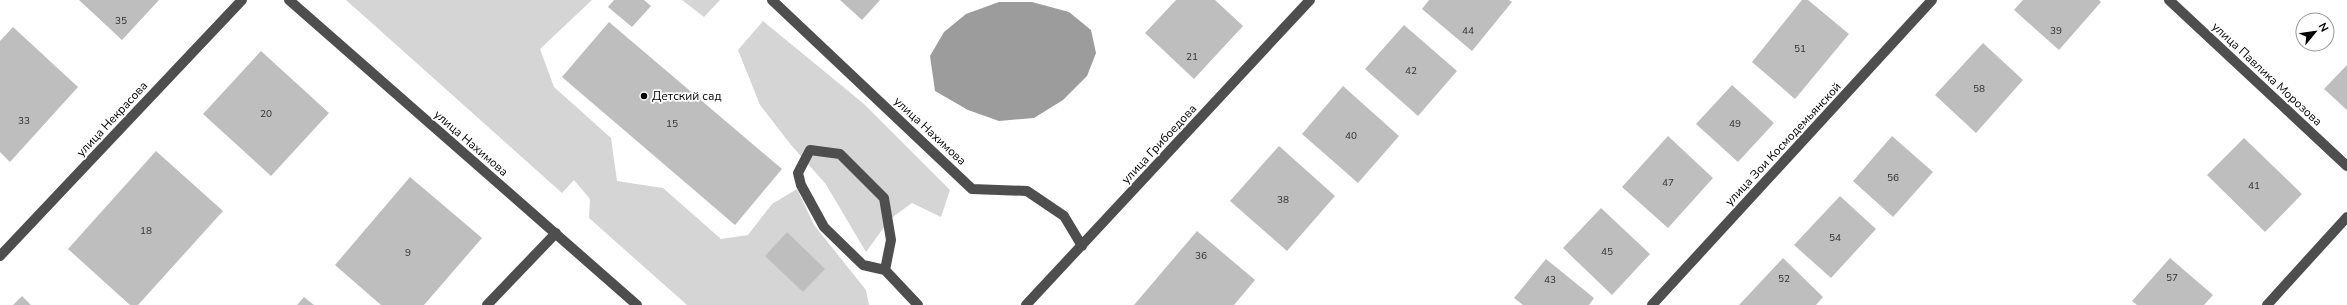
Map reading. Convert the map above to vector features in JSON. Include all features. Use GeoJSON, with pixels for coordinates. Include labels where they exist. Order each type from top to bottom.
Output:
{"type":"FeatureCollection","features":[{"type":"Feature","properties":{"kind":"street","name":"улица Некрасова"},"geometry":{"type":"LineString","coordinates":[[0,256],[242,0]]}},
{"type":"Feature","properties":{"kind":"street","name":"улица Нахимова"},"geometry":{"type":"LineString","coordinates":[[288,0],[637,305]]}},
{"type":"Feature","properties":{"kind":"street","name":"улица Нахимова"},"geometry":{"type":"LineString","coordinates":[[772,0],[972,189],[1027,191],[1064,216],[1082,246]]}},
{"type":"Feature","properties":{"kind":"street","name":"улица Грибоедова"},"geometry":{"type":"LineString","coordinates":[[1026,305],[1310,0]]}},
{"type":"Feature","properties":{"kind":"street","name":"улица Зои Космодемьянской"},"geometry":{"type":"LineString","coordinates":[[1652,305],[1932,0]]}},
{"type":"Feature","properties":{"kind":"street","name":"улица Павлика Морозова"},"geometry":{"type":"LineString","coordinates":[[2169,0],[2347,166]]}},
{"type":"Feature","properties":{"kind":"street"},"geometry":{"type":"LineString","coordinates":[[885,270],[891,240],[884,198],[840,154],[810,150],[798,173],[801,185],[824,228],[863,265],[885,270],[918,305]]}},
{"type":"Feature","properties":{"kind":"street"},"geometry":{"type":"LineString","coordinates":[[2267,305],[2347,217]]}},
{"type":"Feature","properties":{"kind":"street"},"geometry":{"type":"LineString","coordinates":[[487,305],[556,233]]}},
{"type":"Feature","properties":{"kind":"shaded area"},"geometry":{"type":"Polygon","coordinates":[[[346,0],[592,0],[540,49],[554,87],[611,138],[617,181],[663,188],[721,239],[748,235],[772,204],[797,189],[814,225],[866,290],[869,305],[687,305],[589,218],[590,199],[574,180],[562,193],[346,0]]]}},
{"type":"Feature","properties":{"kind":"shaded area"},"geometry":{"type":"Polygon","coordinates":[[[682,0],[720,0],[704,17],[682,0]]]}},
{"type":"Feature","properties":{"kind":"shaded area"},"geometry":{"type":"Polygon","coordinates":[[[999,2],[1032,2],[1069,12],[1091,30],[1096,53],[1087,76],[1063,100],[1034,118],[999,121],[968,110],[935,91],[930,56],[944,32],[966,14],[999,2]]]}},
{"type":"Feature","properties":{"kind":"shaded area"},"geometry":{"type":"Polygon","coordinates":[[[763,21],[864,104],[950,190],[941,217],[912,203],[890,219],[866,252],[825,183],[791,145],[760,105],[738,50],[763,21]]]}},
{"type":"Feature","properties":{"kind":"building"},"geometry":{"type":"Polygon","coordinates":[[[79,0],[159,0],[122,40],[79,0]]]}},
{"type":"Feature","properties":{"kind":"building"},"geometry":{"type":"Polygon","coordinates":[[[614,0],[644,0],[651,6],[632,27],[608,7],[614,0]]]}},
{"type":"Feature","properties":{"kind":"building"},"geometry":{"type":"Polygon","coordinates":[[[840,0],[880,0],[862,20],[840,0]]]}},
{"type":"Feature","properties":{"kind":"building"},"geometry":{"type":"Polygon","coordinates":[[[1176,0],[1215,0],[1243,26],[1194,79],[1145,33],[1176,0]]]}},
{"type":"Feature","properties":{"kind":"building"},"geometry":{"type":"Polygon","coordinates":[[[1429,0],[1509,0],[1512,2],[1472,51],[1422,9],[1429,0]]]}},
{"type":"Feature","properties":{"kind":"building"},"geometry":{"type":"Polygon","coordinates":[[[1802,0],[1808,0],[1849,34],[1795,99],[1752,62],[1802,0]]]}},
{"type":"Feature","properties":{"kind":"building"},"geometry":{"type":"Polygon","coordinates":[[[2023,0],[2099,0],[2101,2],[2059,50],[2014,10],[2023,0]]]}},
{"type":"Feature","properties":{"kind":"building"},"geometry":{"type":"Polygon","coordinates":[[[609,22],[782,169],[735,225],[562,77],[609,22]]]}},
{"type":"Feature","properties":{"kind":"building"},"geometry":{"type":"Polygon","coordinates":[[[1404,25],[1457,71],[1418,116],[1365,69],[1404,25]]]}},
{"type":"Feature","properties":{"kind":"building"},"geometry":{"type":"Polygon","coordinates":[[[13,27],[78,87],[10,162],[0,152],[0,41],[13,27]]]}},
{"type":"Feature","properties":{"kind":"building"},"geometry":{"type":"Polygon","coordinates":[[[1983,43],[2023,80],[1976,133],[1935,95],[1983,43]]]}},
{"type":"Feature","properties":{"kind":"building"},"geometry":{"type":"Polygon","coordinates":[[[261,51],[329,113],[271,176],[203,114],[261,51]]]}},
{"type":"Feature","properties":{"kind":"building"},"geometry":{"type":"Polygon","coordinates":[[[2347,65],[2347,110],[2324,89],[2347,65]]]}},
{"type":"Feature","properties":{"kind":"building"},"geometry":{"type":"Polygon","coordinates":[[[1732,85],[1774,123],[1738,162],[1696,124],[1732,85]]]}},
{"type":"Feature","properties":{"kind":"building"},"geometry":{"type":"Polygon","coordinates":[[[1343,86],[1399,136],[1358,183],[1302,134],[1343,86]]]}},
{"type":"Feature","properties":{"kind":"building"},"geometry":{"type":"Polygon","coordinates":[[[1668,136],[1713,178],[1668,228],[1622,187],[1668,136]]]}},
{"type":"Feature","properties":{"kind":"building"},"geometry":{"type":"Polygon","coordinates":[[[1892,136],[1933,172],[1893,217],[1853,181],[1892,136]]]}},
{"type":"Feature","properties":{"kind":"building"},"geometry":{"type":"Polygon","coordinates":[[[2244,138],[2302,194],[2265,232],[2207,175],[2244,138]]]}},
{"type":"Feature","properties":{"kind":"building"},"geometry":{"type":"Polygon","coordinates":[[[1279,146],[1335,196],[1287,251],[1230,201],[1279,146]]]}},
{"type":"Feature","properties":{"kind":"building"},"geometry":{"type":"Polygon","coordinates":[[[156,151],[223,211],[138,305],[130,305],[68,249],[156,151]]]}},
{"type":"Feature","properties":{"kind":"building"},"geometry":{"type":"Polygon","coordinates":[[[410,177],[482,238],[424,305],[381,305],[335,265],[410,177]]]}},
{"type":"Feature","properties":{"kind":"building"},"geometry":{"type":"Polygon","coordinates":[[[1840,196],[1876,229],[1831,278],[1794,245],[1840,196]]]}},
{"type":"Feature","properties":{"kind":"building"},"geometry":{"type":"Polygon","coordinates":[[[1601,208],[1650,254],[1612,295],[1563,248],[1601,208]]]}},
{"type":"Feature","properties":{"kind":"building"},"geometry":{"type":"Polygon","coordinates":[[[1197,231],[1255,280],[1234,305],[1134,305],[1197,231]]]}},
{"type":"Feature","properties":{"kind":"building"},"geometry":{"type":"Polygon","coordinates":[[[787,232],[825,269],[803,292],[765,256],[787,232]]]}},
{"type":"Feature","properties":{"kind":"building"},"geometry":{"type":"Polygon","coordinates":[[[1783,258],[1823,297],[1816,305],[1739,305],[1783,258]]]}},
{"type":"Feature","properties":{"kind":"building"},"geometry":{"type":"Polygon","coordinates":[[[2170,258],[2213,295],[2204,305],[2137,305],[2132,301],[2170,258]]]}},
{"type":"Feature","properties":{"kind":"building"},"geometry":{"type":"Polygon","coordinates":[[[1546,259],[1594,298],[1589,305],[1523,305],[1514,298],[1546,259]]]}},
{"type":"Feature","properties":{"kind":"building"},"geometry":{"type":"Polygon","coordinates":[[[22,296],[31,305],[13,305],[22,296]]]}},
{"type":"Feature","properties":{"kind":"building"},"geometry":{"type":"Polygon","coordinates":[[[304,297],[314,305],[297,305],[304,297]]]}},
{"type":"Feature","properties":{"kind":"place","name":"Детский сад"},"geometry":{"type":"Point","coordinates":[644,96]}}]}
